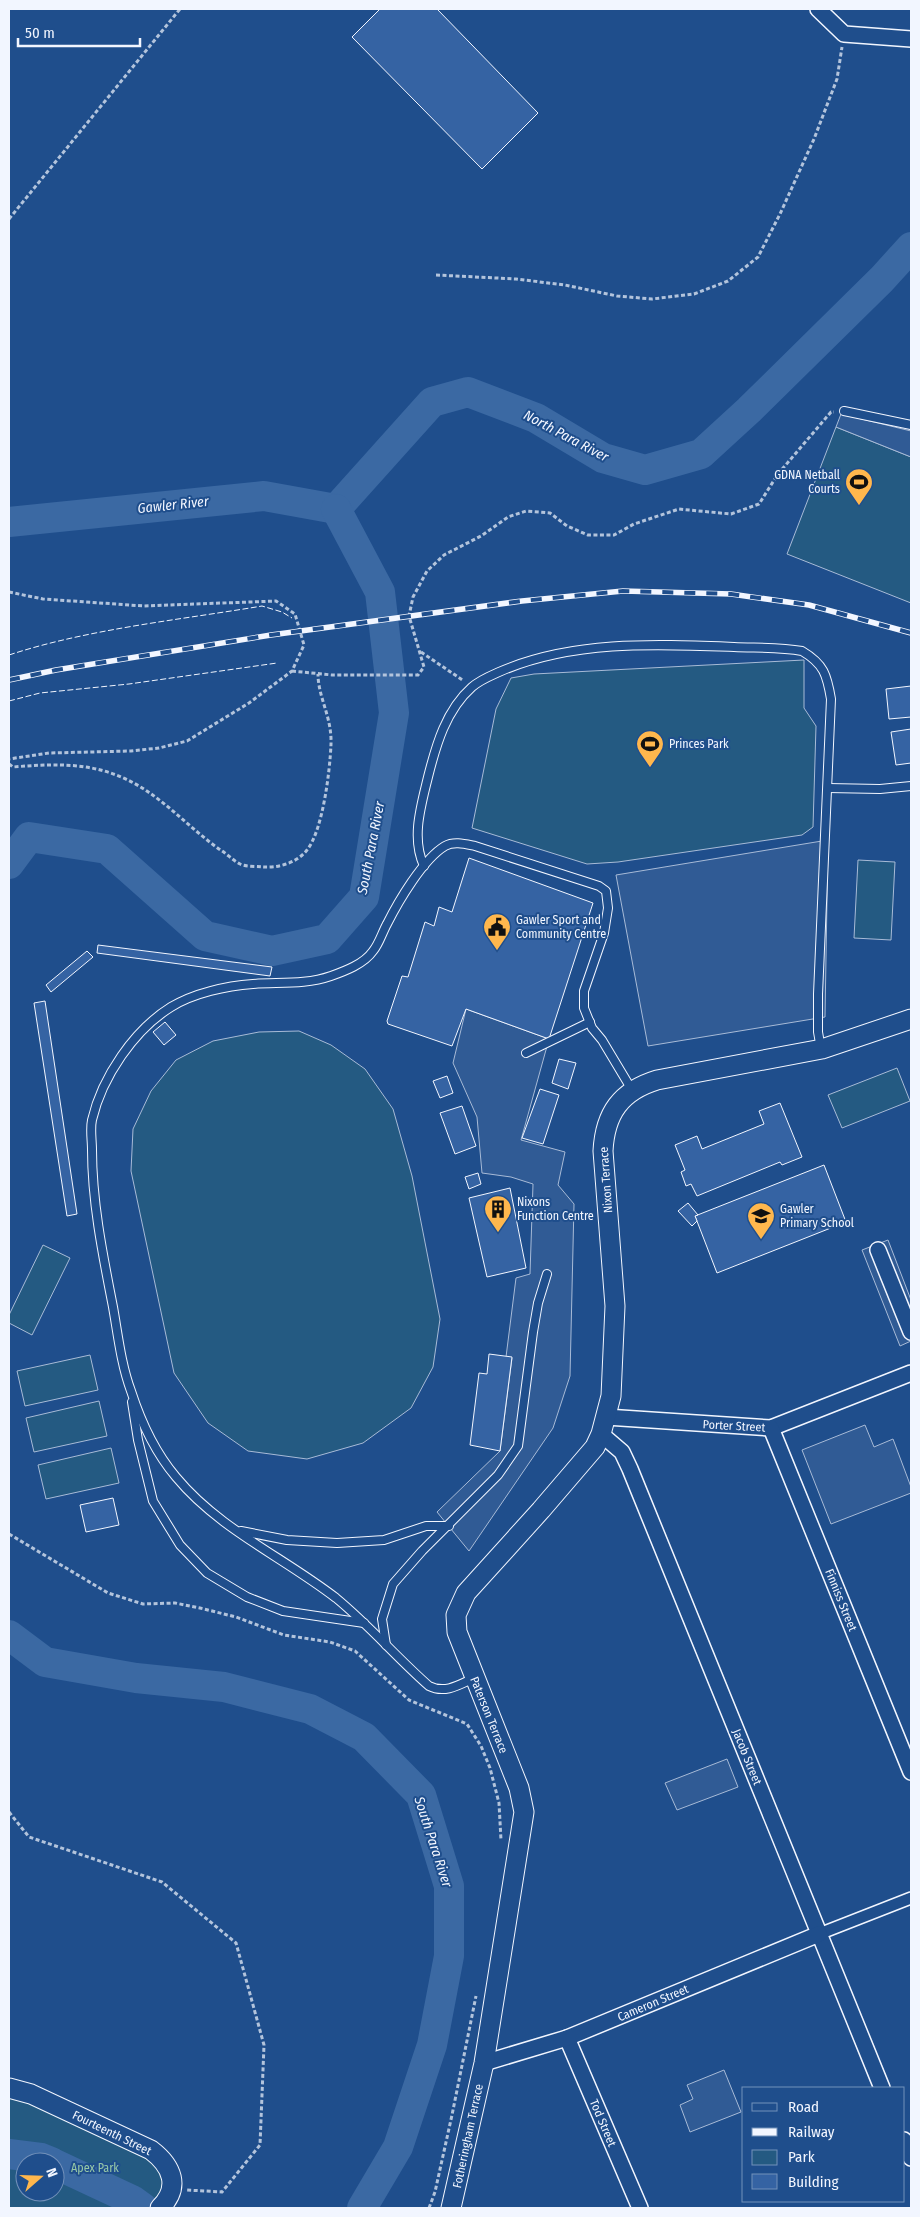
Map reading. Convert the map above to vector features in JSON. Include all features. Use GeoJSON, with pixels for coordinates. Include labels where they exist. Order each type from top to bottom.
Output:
{"type":"FeatureCollection","features":[{"type":"Feature","properties":{"kind":"street"},"geometry":{"type":"LineString","coordinates":[[818,9],[844,34],[911,39]]}},
{"type":"Feature","properties":{"kind":"street","name":"Nixon Terrace"},"geometry":{"type":"LineString","coordinates":[[603,1425],[612,1389],[615,1306],[604,1130],[621,1098],[632,1090],[657,1080],[822,1049],[911,1019]]}},
{"type":"Feature","properties":{"kind":"street"},"geometry":{"type":"LineString","coordinates":[[878,1250],[911,1332]]}},
{"type":"Feature","properties":{"kind":"street","name":"Porter Street"},"geometry":{"type":"LineString","coordinates":[[603,1425],[771,1428],[911,1373]]}},
{"type":"Feature","properties":{"kind":"street","name":"Paterson Terrace"},"geometry":{"type":"LineString","coordinates":[[484,2063],[524,1812],[519,1788],[457,1632],[456,1615],[462,1599],[591,1451],[603,1425]]}},
{"type":"Feature","properties":{"kind":"street","name":"Jacob Street"},"geometry":{"type":"LineString","coordinates":[[603,1425],[622,1452],[630,1468],[882,2087]]}},
{"type":"Feature","properties":{"kind":"street","name":"Finniss Street"},"geometry":{"type":"LineString","coordinates":[[771,1428],[911,1772]]}},
{"type":"Feature","properties":{"kind":"street"},"geometry":{"type":"LineString","coordinates":[[819,1934],[911,1898]]}},
{"type":"Feature","properties":{"kind":"street","name":"Cameron Street"},"geometry":{"type":"LineString","coordinates":[[484,2063],[567,2038],[819,1934]]}},
{"type":"Feature","properties":{"kind":"street","name":"Tod Street"},"geometry":{"type":"LineString","coordinates":[[567,2038],[640,2208]]}},
{"type":"Feature","properties":{"kind":"street","name":"Fotheringham Terrace"},"geometry":{"type":"LineString","coordinates":[[451,2208],[484,2063]]}},
{"type":"Feature","properties":{"kind":"street","name":"Fourteenth Street"},"geometry":{"type":"LineString","coordinates":[[9,2088],[31,2094],[151,2150],[162,2159],[170,2170],[173,2189]]}},
{"type":"Feature","properties":{"kind":"street"},"geometry":{"type":"LineString","coordinates":[[905,2143],[911,2158]]}},
{"type":"Feature","properties":{"kind":"street"},"geometry":{"type":"LineString","coordinates":[[162,2207],[173,2189]]}},
{"type":"Feature","properties":{"kind":"lane"},"geometry":{"type":"LineString","coordinates":[[844,411],[911,425]]}},
{"type":"Feature","properties":{"kind":"lane"},"geometry":{"type":"LineString","coordinates":[[424,866],[420,857],[417,826],[435,750],[449,716],[472,687],[482,680],[522,662],[617,646],[669,644],[802,651],[816,659],[823,668],[831,699],[818,994],[818,1032],[822,1049]]}},
{"type":"Feature","properties":{"kind":"lane"},"geometry":{"type":"LineString","coordinates":[[828,788],[880,789],[911,786]]}},
{"type":"Feature","properties":{"kind":"lane"},"geometry":{"type":"LineString","coordinates":[[365,1624],[283,1611],[247,1597],[207,1573],[180,1545],[153,1501],[138,1440],[105,1268],[92,1167],[92,1122],[99,1097],[113,1070],[140,1033],[154,1019],[181,1002],[196,995],[230,987],[303,982],[321,978],[349,968],[364,960],[374,951],[394,908],[424,866],[445,846],[463,843],[599,886],[606,891],[608,908],[604,933],[584,991],[584,1008],[590,1022],[632,1090]]}},
{"type":"Feature","properties":{"kind":"lane"},"geometry":{"type":"LineString","coordinates":[[526,1053],[590,1022]]}},
{"type":"Feature","properties":{"kind":"lane"},"geometry":{"type":"LineString","coordinates":[[386,1645],[382,1619],[393,1584],[422,1551],[498,1476],[518,1446],[538,1302],[547,1274]]}},
{"type":"Feature","properties":{"kind":"lane"},"geometry":{"type":"LineString","coordinates":[[129,1388],[150,1441],[176,1477],[216,1516],[334,1597],[429,1686],[437,1691],[474,1678]]}},
{"type":"Feature","properties":{"kind":"lane"},"geometry":{"type":"LineString","coordinates":[[236,1530],[287,1540],[337,1543],[384,1540],[426,1526],[448,1526]]}},
{"type":"Feature","properties":{"kind":"path"},"geometry":{"type":"LineString","coordinates":[[9,219],[180,9]]}},
{"type":"Feature","properties":{"kind":"path"},"geometry":{"type":"LineString","coordinates":[[436,275],[516,279],[565,285],[617,296],[652,299],[694,294],[728,281],[758,257],[780,214],[814,139],[836,79],[844,34]]}},
{"type":"Feature","properties":{"kind":"path"},"geometry":{"type":"LineString","coordinates":[[292,671],[332,675],[418,675],[424,666],[421,652],[413,634],[410,616],[413,597],[427,571],[444,555],[481,536],[508,517],[526,511],[550,514],[567,526],[588,535],[614,535],[634,524],[679,509],[731,514],[759,504],[778,474],[816,427],[831,412],[844,411]]}},
{"type":"Feature","properties":{"kind":"path"},"geometry":{"type":"LineString","coordinates":[[9,592],[43,599],[144,606],[276,601],[295,614],[304,645],[292,671],[249,703],[187,741],[159,748],[131,751],[49,753],[9,759]]}},
{"type":"Feature","properties":{"kind":"path"},"geometry":{"type":"LineString","coordinates":[[421,652],[472,687]]}},
{"type":"Feature","properties":{"kind":"path"},"geometry":{"type":"LineString","coordinates":[[9,764],[13,767],[53,764],[83,766],[122,777],[162,801],[207,841],[242,865],[274,868],[294,861],[307,850],[318,826],[324,802],[331,745],[331,724],[318,682],[318,674]]}},
{"type":"Feature","properties":{"kind":"path"},"geometry":{"type":"LineString","coordinates":[[9,1534],[108,1593],[142,1604],[175,1603],[200,1608],[236,1617],[284,1635],[330,1642],[355,1652],[409,1700],[467,1724],[481,1746],[490,1768],[499,1803],[500,1849]]}},
{"type":"Feature","properties":{"kind":"path"},"geometry":{"type":"LineString","coordinates":[[9,1812],[29,1837],[162,1882],[236,1943],[264,2045],[260,2145],[222,2192],[173,2189]]}},
{"type":"Feature","properties":{"kind":"path"},"geometry":{"type":"LineString","coordinates":[[429,2208],[435,2192],[452,2116],[476,1992]]}},
{"type":"Feature","properties":{"kind":"green space","name":"GDNA Netball Courts"},"geometry":{"type":"Polygon","coordinates":[[[836,427],[911,457],[911,603],[787,554],[836,427]]]}},
{"type":"Feature","properties":{"kind":"green space","name":"Princes Park"},"geometry":{"type":"Polygon","coordinates":[[[804,660],[804,708],[816,726],[813,827],[802,835],[618,862],[587,864],[472,828],[496,709],[511,678],[534,674],[804,660]]]}},
{"type":"Feature","properties":{"kind":"green space"},"geometry":{"type":"Polygon","coordinates":[[[858,860],[895,862],[891,940],[854,938],[858,860]]]}},
{"type":"Feature","properties":{"kind":"green space"},"geometry":{"type":"Polygon","coordinates":[[[299,1031],[331,1045],[365,1069],[393,1109],[412,1176],[440,1319],[433,1367],[411,1408],[363,1443],[307,1459],[248,1451],[208,1423],[174,1373],[131,1171],[133,1129],[151,1091],[176,1060],[213,1041],[259,1032],[299,1031]]]}},
{"type":"Feature","properties":{"kind":"green space"},"geometry":{"type":"Polygon","coordinates":[[[897,1068],[910,1101],[842,1128],[828,1095],[897,1068]]]}},
{"type":"Feature","properties":{"kind":"green space"},"geometry":{"type":"Polygon","coordinates":[[[43,1245],[70,1258],[32,1335],[9,1323],[9,1315],[43,1245]]]}},
{"type":"Feature","properties":{"kind":"green space"},"geometry":{"type":"Polygon","coordinates":[[[90,1355],[98,1390],[25,1406],[17,1371],[90,1355]]]}},
{"type":"Feature","properties":{"kind":"green space"},"geometry":{"type":"Polygon","coordinates":[[[99,1401],[107,1436],[34,1452],[26,1418],[99,1401]]]}},
{"type":"Feature","properties":{"kind":"green space"},"geometry":{"type":"Polygon","coordinates":[[[111,1448],[119,1483],[46,1499],[38,1465],[111,1448]]]}},
{"type":"Feature","properties":{"kind":"green space","name":"Apex Park"},"geometry":{"type":"Polygon","coordinates":[[[9,2088],[31,2094],[170,2170],[160,2208],[9,2208],[9,2088]]]}},
{"type":"Feature","properties":{"kind":"shaded area"},"geometry":{"type":"Polygon","coordinates":[[[841,414],[911,431],[911,457],[836,427],[841,414]]]}},
{"type":"Feature","properties":{"kind":"shaded area"},"geometry":{"type":"Polygon","coordinates":[[[828,840],[825,1017],[648,1046],[616,875],[828,840]]]}},
{"type":"Feature","properties":{"kind":"shaded area"},"geometry":{"type":"Polygon","coordinates":[[[466,1009],[549,1039],[521,1140],[565,1152],[558,1185],[574,1204],[570,1376],[553,1428],[469,1551],[437,1512],[500,1451],[512,1358],[506,1357],[516,1278],[530,1274],[533,1184],[511,1177],[482,1173],[477,1117],[453,1063],[466,1009]]]}},
{"type":"Feature","properties":{"kind":"shaded area"},"geometry":{"type":"Polygon","coordinates":[[[888,1240],[911,1300],[911,1341],[900,1346],[862,1250],[888,1240]]]}},
{"type":"Feature","properties":{"kind":"shaded area"},"geometry":{"type":"Polygon","coordinates":[[[865,1425],[874,1447],[893,1439],[911,1487],[911,1493],[831,1524],[802,1450],[865,1425]]]}},
{"type":"Feature","properties":{"kind":"shaded area"},"geometry":{"type":"Polygon","coordinates":[[[727,1759],[738,1787],[677,1810],[665,1783],[727,1759]]]}},
{"type":"Feature","properties":{"kind":"shaded area"},"geometry":{"type":"Polygon","coordinates":[[[724,2070],[741,2112],[690,2132],[680,2105],[693,2099],[687,2085],[724,2070]]]}},
{"type":"Feature","properties":{"kind":"building"},"geometry":{"type":"Polygon","coordinates":[[[380,9],[437,9],[538,113],[482,169],[352,37],[380,9]]]}},
{"type":"Feature","properties":{"kind":"building"},"geometry":{"type":"Polygon","coordinates":[[[911,686],[911,717],[889,719],[886,689],[911,686]]]}},
{"type":"Feature","properties":{"kind":"building"},"geometry":{"type":"Polygon","coordinates":[[[911,729],[911,763],[896,765],[891,732],[911,729]]]}},
{"type":"Feature","properties":{"kind":"building","name":"Gawler Sport and Community Centre"},"geometry":{"type":"Polygon","coordinates":[[[469,858],[593,903],[549,1039],[466,1009],[452,1046],[388,1024],[387,1021],[402,976],[408,977],[425,922],[434,926],[439,907],[452,912],[469,858]]]}},
{"type":"Feature","properties":{"kind":"building"},"geometry":{"type":"Polygon","coordinates":[[[98,945],[272,967],[270,976],[97,953],[98,945]]]}},
{"type":"Feature","properties":{"kind":"building"},"geometry":{"type":"Polygon","coordinates":[[[87,951],[93,957],[51,992],[46,985],[87,951]]]}},
{"type":"Feature","properties":{"kind":"building"},"geometry":{"type":"Polygon","coordinates":[[[45,1001],[77,1214],[67,1216],[34,1003],[45,1001]]]}},
{"type":"Feature","properties":{"kind":"building"},"geometry":{"type":"Polygon","coordinates":[[[165,1022],[176,1035],[164,1045],[153,1032],[165,1022]]]}},
{"type":"Feature","properties":{"kind":"building"},"geometry":{"type":"Polygon","coordinates":[[[559,1059],[576,1063],[568,1089],[552,1083],[559,1059]]]}},
{"type":"Feature","properties":{"kind":"building"},"geometry":{"type":"Polygon","coordinates":[[[447,1076],[453,1093],[440,1098],[433,1081],[447,1076]]]}},
{"type":"Feature","properties":{"kind":"building"},"geometry":{"type":"Polygon","coordinates":[[[540,1089],[559,1095],[543,1144],[522,1138],[540,1089]]]}},
{"type":"Feature","properties":{"kind":"building"},"geometry":{"type":"Polygon","coordinates":[[[780,1103],[802,1157],[782,1165],[780,1162],[697,1196],[691,1184],[686,1186],[681,1172],[685,1170],[675,1145],[697,1136],[702,1149],[764,1124],[759,1111],[780,1103]]]}},
{"type":"Feature","properties":{"kind":"building"},"geometry":{"type":"Polygon","coordinates":[[[462,1106],[476,1146],[455,1154],[440,1113],[462,1106]]]}},
{"type":"Feature","properties":{"kind":"building"},"geometry":{"type":"Polygon","coordinates":[[[824,1165],[846,1222],[717,1273],[695,1216],[824,1165]]]}},
{"type":"Feature","properties":{"kind":"building"},"geometry":{"type":"Polygon","coordinates":[[[478,1173],[481,1184],[469,1189],[465,1177],[478,1173]]]}},
{"type":"Feature","properties":{"kind":"building","name":"Nixons Function Centre"},"geometry":{"type":"Polygon","coordinates":[[[510,1188],[526,1268],[487,1277],[469,1198],[510,1188]]]}},
{"type":"Feature","properties":{"kind":"building"},"geometry":{"type":"Polygon","coordinates":[[[688,1203],[698,1215],[695,1216],[697,1221],[692,1226],[678,1211],[688,1203]]]}},
{"type":"Feature","properties":{"kind":"building"},"geometry":{"type":"Polygon","coordinates":[[[489,1354],[512,1357],[500,1451],[470,1445],[479,1373],[487,1374],[489,1354]]]}},
{"type":"Feature","properties":{"kind":"building"},"geometry":{"type":"Polygon","coordinates":[[[113,1498],[119,1525],[86,1532],[80,1505],[113,1498]]]}},
{"type":"Feature","properties":{"kind":"waterway","name":"North Para River"},"geometry":{"type":"LineString","coordinates":[[336,509],[432,402],[468,392],[536,418],[603,458],[645,470],[701,454],[749,410],[882,279],[911,247]]}},
{"type":"Feature","properties":{"kind":"waterway","name":"Gawler River"},"geometry":{"type":"LineString","coordinates":[[9,522],[264,496],[336,509]]}},
{"type":"Feature","properties":{"kind":"waterway","name":"South Para River"},"geometry":{"type":"LineString","coordinates":[[9,864],[29,837],[107,849],[205,936],[272,951],[327,939],[364,897],[394,713],[380,592],[336,509]]}},
{"type":"Feature","properties":{"kind":"waterway","name":"South Para River"},"geometry":{"type":"LineString","coordinates":[[9,1635],[45,1662],[136,1678],[224,1687],[310,1709],[364,1737],[421,1795],[449,1886],[449,1956],[432,2045],[398,2147],[362,2208]]}},
{"type":"Feature","properties":{"kind":"waterway","name":"South Para River"},"geometry":{"type":"LineString","coordinates":[[9,2154],[15,2155]]}},
{"type":"Feature","properties":{"kind":"waterway","name":"South Para River"},"geometry":{"type":"LineString","coordinates":[[65,2169],[132,2200],[143,2208]]}},
{"type":"Feature","properties":{"kind":"railway"},"geometry":{"type":"LineString","coordinates":[[9,680],[56,670],[271,635],[522,601],[623,591],[731,594],[809,605],[911,633]]}},
{"type":"Feature","properties":{"kind":"fence"},"geometry":{"type":"LineString","coordinates":[[9,655],[70,638],[262,606],[282,612],[292,618]]}},
{"type":"Feature","properties":{"kind":"fence"},"geometry":{"type":"LineString","coordinates":[[9,701],[40,693],[129,684],[277,663]]}},
{"type":"Feature","properties":{"kind":"place","name":"GDNA Netball Courts"},"geometry":{"type":"Point","coordinates":[859,506]}},
{"type":"Feature","properties":{"kind":"place","name":"Princes Park"},"geometry":{"type":"Point","coordinates":[650,768]}},
{"type":"Feature","properties":{"kind":"place","name":"Gawler Sport and Community Centre"},"geometry":{"type":"Point","coordinates":[497,951]}},
{"type":"Feature","properties":{"kind":"place","name":"Nixons Function Centre"},"geometry":{"type":"Point","coordinates":[498,1233]}},
{"type":"Feature","properties":{"kind":"place","name":"Gawler Primary School"},"geometry":{"type":"Point","coordinates":[761,1240]}}]}
